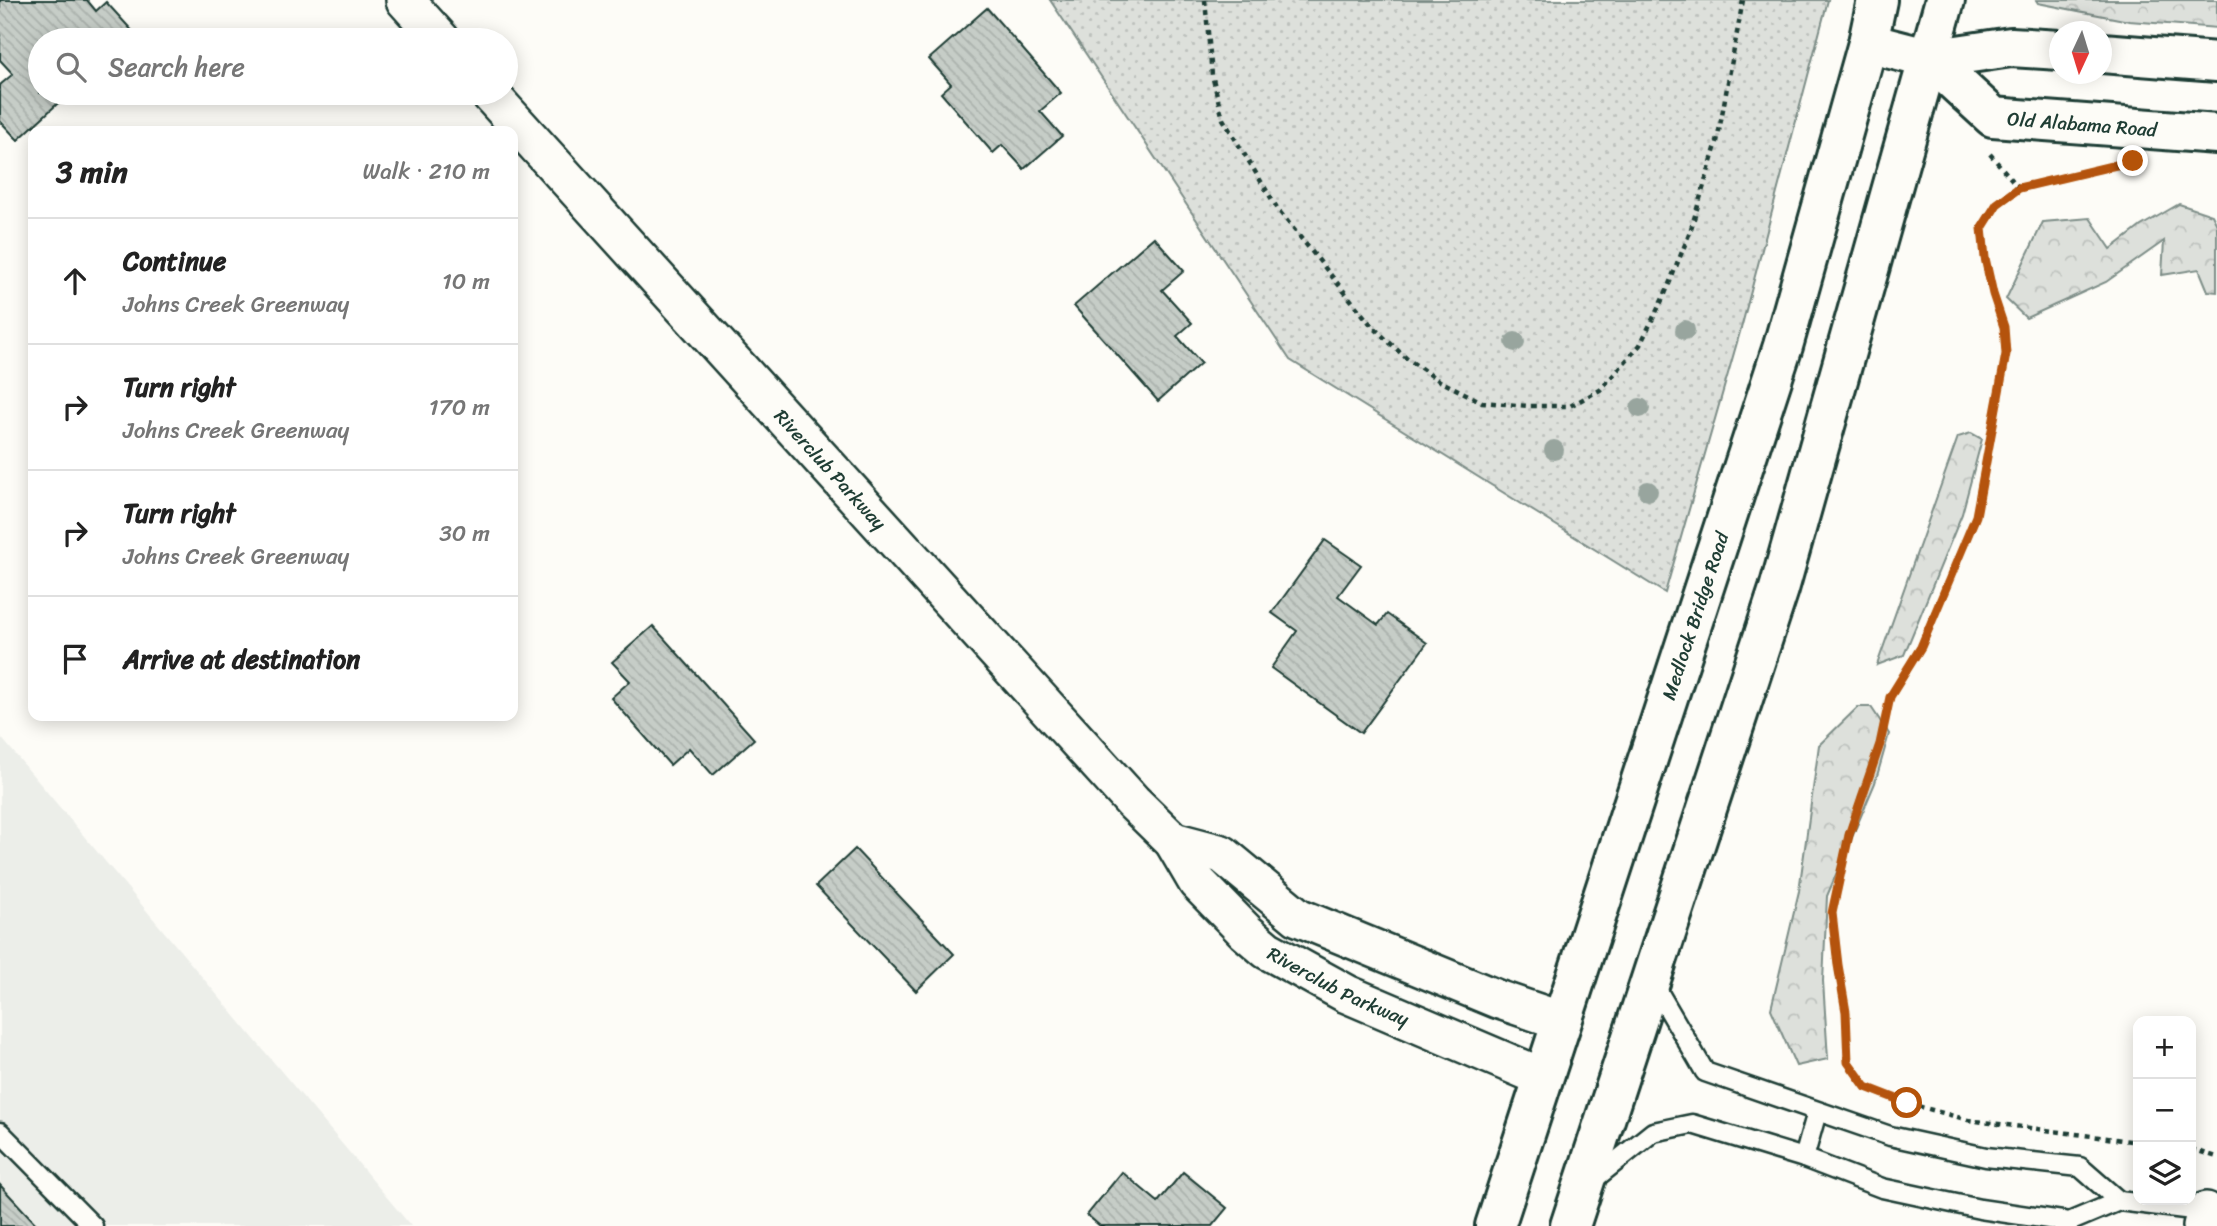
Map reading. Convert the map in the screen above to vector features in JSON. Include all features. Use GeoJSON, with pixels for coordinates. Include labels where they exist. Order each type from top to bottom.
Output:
{"type":"FeatureCollection","features":[{"type":"Feature","properties":{"kind":"main road","name":"Medlock Bridge Road"},"geometry":{"type":"LineString","coordinates":[[1495,1226],[1783,346],[1868,43],[1877,0]]}},
{"type":"Feature","properties":{"kind":"main road"},"geometry":{"type":"LineString","coordinates":[[1570,1226],[1780,589],[1945,0]]}},
{"type":"Feature","properties":{"kind":"main road","name":"Old Alabama Road"},"geometry":{"type":"LineString","coordinates":[[1868,43],[1930,59],[2011,47],[2049,49]]}},
{"type":"Feature","properties":{"kind":"main road"},"geometry":{"type":"LineString","coordinates":[[2112,54],[2217,62]]}},
{"type":"Feature","properties":{"kind":"main road","name":"Old Alabama Road"},"geometry":{"type":"LineString","coordinates":[[1930,59],[1993,117],[2217,134]]}},
{"type":"Feature","properties":{"kind":"street"},"geometry":{"type":"LineString","coordinates":[[405,0],[430,28]]}},
{"type":"Feature","properties":{"kind":"street","name":"Riverclub Parkway"},"geometry":{"type":"LineString","coordinates":[[500,105],[1133,802],[1174,841],[1198,882],[1246,932],[1267,950],[1347,994],[1542,1077]]}},
{"type":"Feature","properties":{"kind":"street","name":"Riverclub Parkway"},"geometry":{"type":"LineString","coordinates":[[1174,841],[1222,854],[1298,917],[1497,999],[1562,1021]]}},
{"type":"Feature","properties":{"kind":"lane"},"geometry":{"type":"LineString","coordinates":[[1651,979],[1705,1072],[1890,1136],[1974,1154],[2080,1167],[2119,1201],[2209,1217]]}},
{"type":"Feature","properties":{"kind":"lane"},"geometry":{"type":"LineString","coordinates":[[1804,1158],[1817,1112]]}},
{"type":"Feature","properties":{"kind":"lane"},"geometry":{"type":"LineString","coordinates":[[1582,1188],[1653,1132],[1692,1124],[1804,1158],[1882,1188],[1980,1209],[2069,1222],[2119,1201]]}},
{"type":"Feature","properties":{"kind":"lane"},"geometry":{"type":"LineString","coordinates":[[0,1132],[93,1226]]}},
{"type":"Feature","properties":{"kind":"path"},"geometry":{"type":"LineString","coordinates":[[1205,0],[1212,75],[1223,119],[1267,192],[1300,238],[1372,326],[1406,358],[1438,380],[1482,402],[1528,406],[1570,406],[1600,390],[1640,345],[1665,294],[1694,219],[1717,142],[1743,0]]}},
{"type":"Feature","properties":{"kind":"path"},"geometry":{"type":"LineString","coordinates":[[2120,164],[2019,188],[1997,204],[1982,228],[1985,258],[2004,327],[2006,354],[1976,516],[1921,647],[1890,697],[1880,744],[1849,835],[1832,913],[1846,1012],[1848,1062],[1866,1087],[1907,1103],[1968,1120],[2133,1141]]}},
{"type":"Feature","properties":{"kind":"path"},"geometry":{"type":"LineString","coordinates":[[2196,1151],[2217,1157]]}},
{"type":"Feature","properties":{"kind":"shaded area"},"geometry":{"type":"Polygon","coordinates":[[[0,736],[411,1226],[0,1226],[0,736]]]}},
{"type":"Feature","properties":{"kind":"green space"},"geometry":{"type":"Polygon","coordinates":[[[1050,0],[1828,0],[1742,325],[1665,593],[1290,360],[1050,0]]]}},
{"type":"Feature","properties":{"kind":"green space"},"geometry":{"type":"Polygon","coordinates":[[[2036,0],[2217,0],[2217,28],[2129,21],[2038,3],[2036,0]]]}},
{"type":"Feature","properties":{"kind":"green space"},"geometry":{"type":"Polygon","coordinates":[[[2179,204],[2212,215],[2217,225],[2217,292],[2208,291],[2199,269],[2162,275],[2164,241],[2106,282],[2026,318],[2006,299],[2043,222],[2090,218],[2111,249],[2141,226],[2179,204]]]}},
{"type":"Feature","properties":{"kind":"green space"},"geometry":{"type":"Polygon","coordinates":[[[1971,433],[1982,439],[1962,514],[1904,655],[1877,665],[1958,437],[1971,433]]]}},
{"type":"Feature","properties":{"kind":"green space"},"geometry":{"type":"Polygon","coordinates":[[[1858,707],[1871,707],[1889,734],[1875,783],[1827,896],[1823,981],[1828,1059],[1796,1066],[1771,1009],[1799,891],[1819,745],[1858,707]]]}},
{"type":"Feature","properties":{"kind":"building"},"geometry":{"type":"Polygon","coordinates":[[[0,0],[87,0],[96,11],[106,2],[130,28],[28,28],[28,105],[56,105],[33,126],[28,126],[28,131],[18,140],[0,121],[0,85],[13,74],[0,60],[0,0]]]}},
{"type":"Feature","properties":{"kind":"building"},"geometry":{"type":"Polygon","coordinates":[[[987,8],[1061,93],[1040,111],[1062,136],[1024,169],[1002,145],[993,153],[941,93],[951,84],[929,59],[987,8]]]}},
{"type":"Feature","properties":{"kind":"building"},"geometry":{"type":"Polygon","coordinates":[[[1154,237],[1184,271],[1162,290],[1192,323],[1177,336],[1201,363],[1158,401],[1074,306],[1154,237]]]}},
{"type":"Feature","properties":{"kind":"building"},"geometry":{"type":"Polygon","coordinates":[[[1325,540],[1361,565],[1338,596],[1378,625],[1387,614],[1427,643],[1361,733],[1271,668],[1297,631],[1272,613],[1325,540]]]}},
{"type":"Feature","properties":{"kind":"building"},"geometry":{"type":"Polygon","coordinates":[[[653,626],[754,739],[713,775],[689,748],[670,765],[611,698],[630,681],[612,662],[653,626]]]}},
{"type":"Feature","properties":{"kind":"building"},"geometry":{"type":"Polygon","coordinates":[[[855,849],[954,954],[916,991],[816,886],[855,849]]]}},
{"type":"Feature","properties":{"kind":"building"},"geometry":{"type":"Polygon","coordinates":[[[1122,1172],[1158,1202],[1183,1172],[1227,1208],[1212,1226],[1100,1226],[1087,1215],[1122,1172]]]}},
{"type":"Feature","properties":{"kind":"building"},"geometry":{"type":"Polygon","coordinates":[[[0,1185],[38,1226],[0,1226],[0,1185]]]}},
{"type":"Feature","properties":{"kind":"route"},"geometry":{"type":"LineString","coordinates":[[1907,1103],[1866,1087],[1848,1062],[1846,1012],[1832,913],[1849,835],[1880,744],[1890,697],[1921,647],[1976,516],[2006,354],[2004,327],[1993,294],[1982,228],[1997,204],[2019,188],[2133,161]]}}]}
